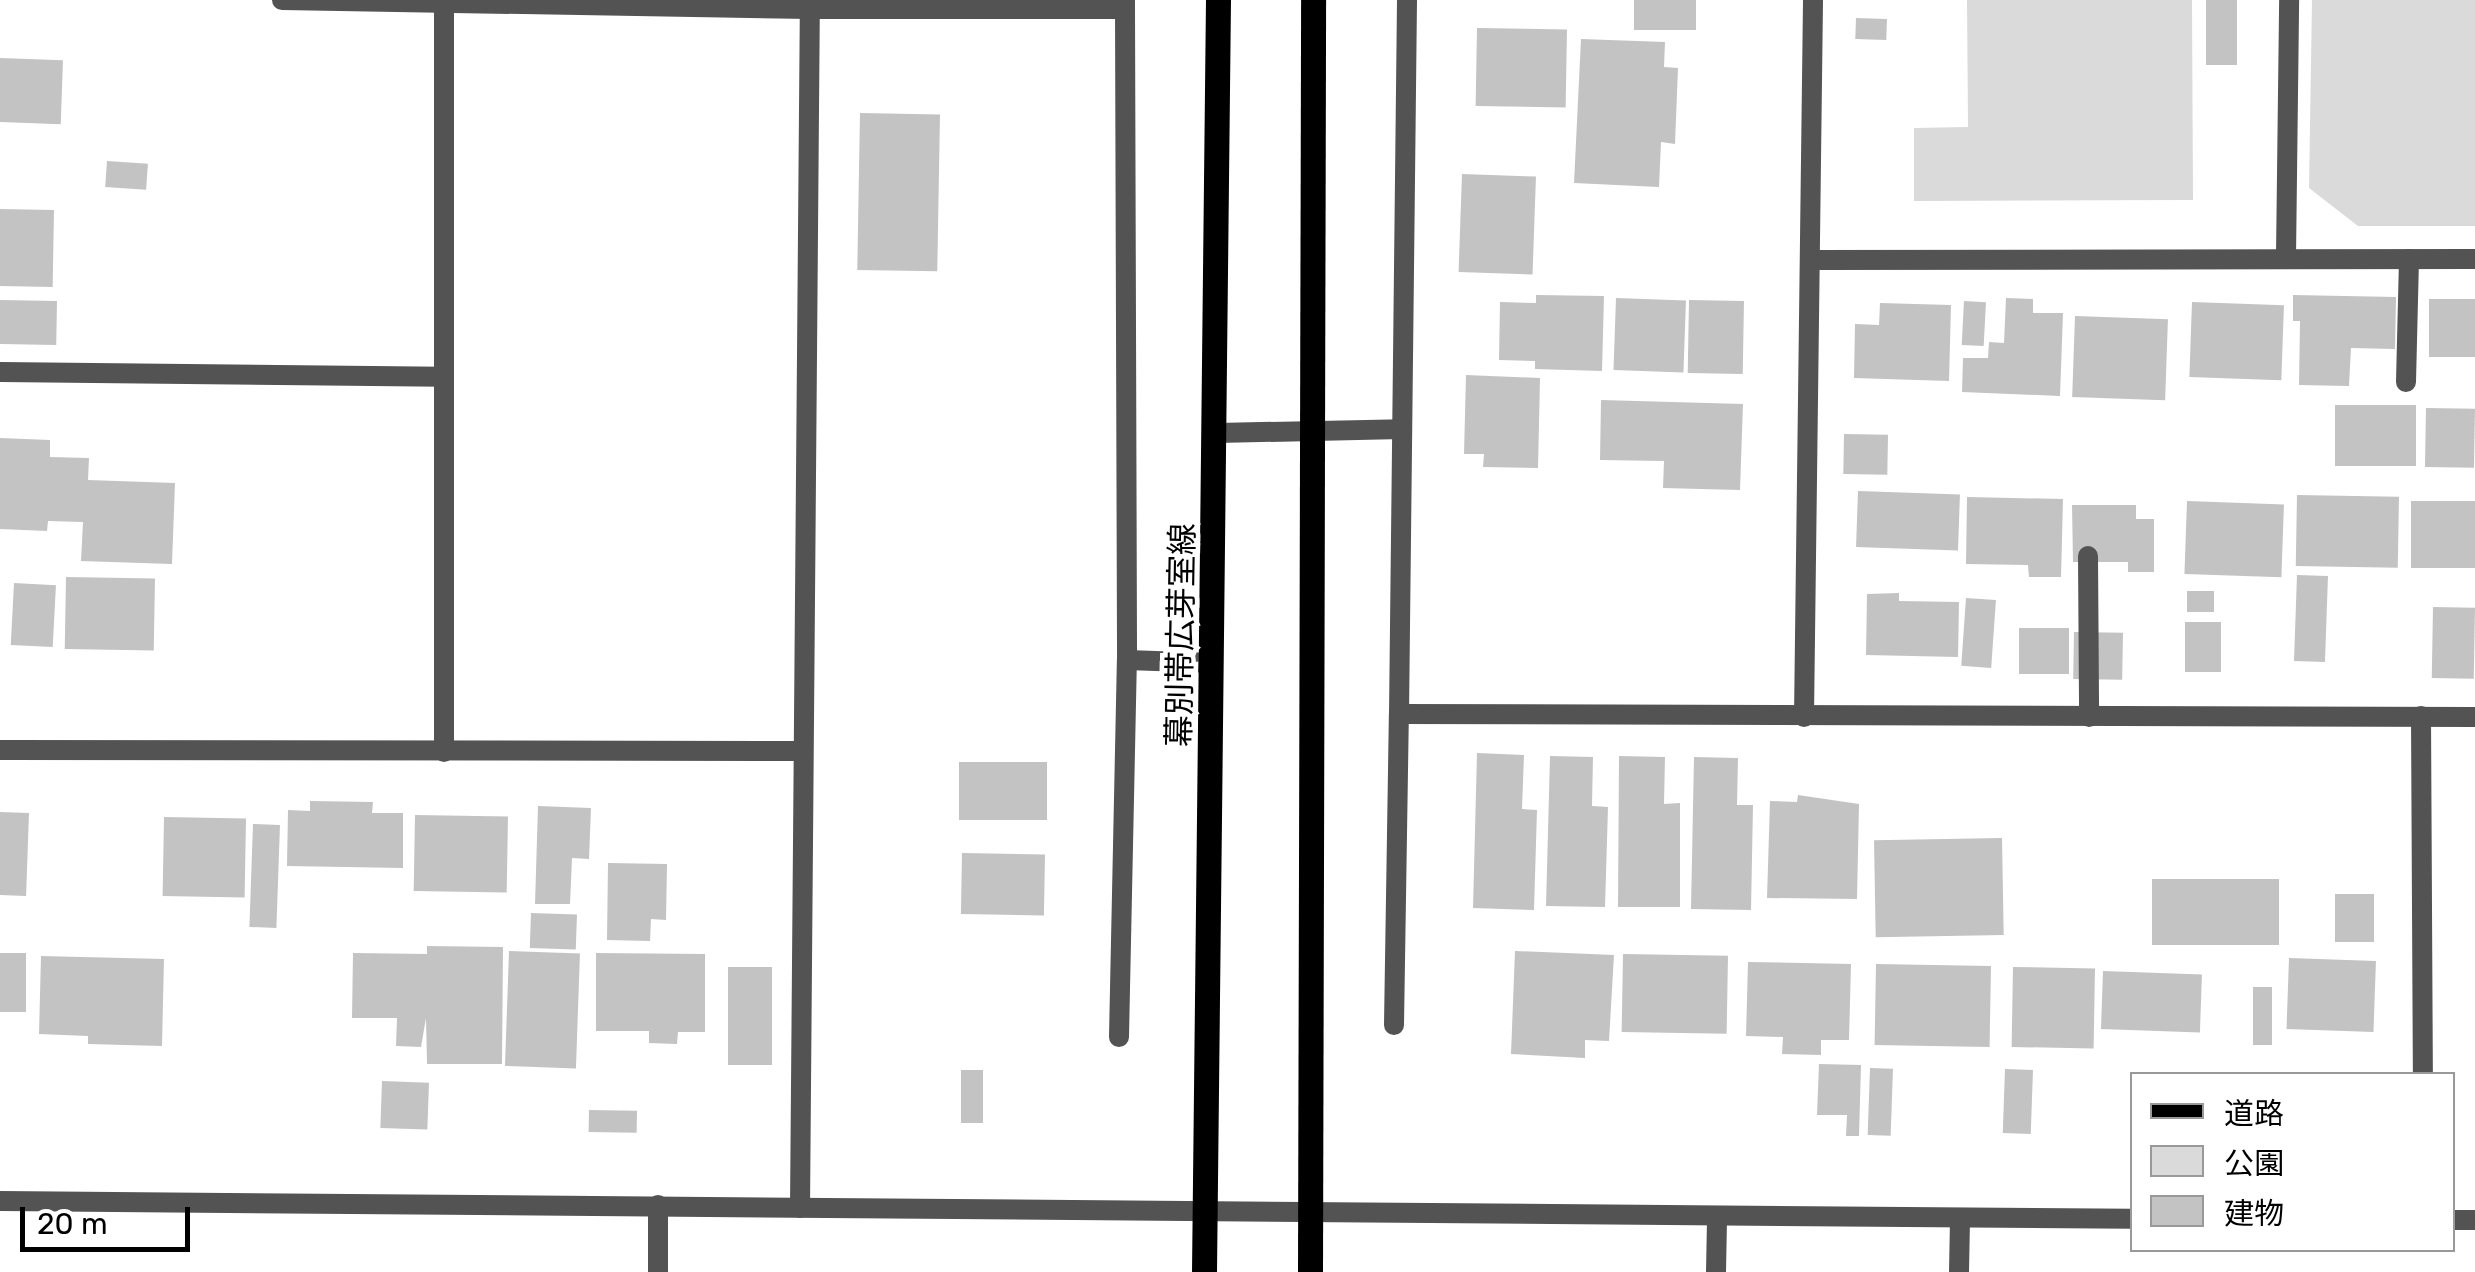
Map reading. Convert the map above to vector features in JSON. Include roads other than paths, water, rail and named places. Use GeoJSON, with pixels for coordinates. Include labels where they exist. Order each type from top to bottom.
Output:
{"type":"FeatureCollection","features":[{"type":"Feature","properties":{"kind":"main road","name":"幕別帯広芽室線"},"geometry":{"type":"LineString","coordinates":[[1204,1272],[1217,432],[1218,0]]}},
{"type":"Feature","properties":{"kind":"main road"},"geometry":{"type":"LineString","coordinates":[[1310,1272],[1314,0]]}},
{"type":"Feature","properties":{"kind":"street"},"geometry":{"type":"LineString","coordinates":[[282,0],[1125,4],[1128,660],[1119,1037]]}},
{"type":"Feature","properties":{"kind":"street"},"geometry":{"type":"LineString","coordinates":[[444,0],[444,752]]}},
{"type":"Feature","properties":{"kind":"street"},"geometry":{"type":"LineString","coordinates":[[1394,1025],[1407,0]]}},
{"type":"Feature","properties":{"kind":"street"},"geometry":{"type":"LineString","coordinates":[[1804,717],[1812,0]]}},
{"type":"Feature","properties":{"kind":"street"},"geometry":{"type":"LineString","coordinates":[[2286,257],[2289,0]]}},
{"type":"Feature","properties":{"kind":"street"},"geometry":{"type":"LineString","coordinates":[[800,1208],[800,752],[810,4]]}},
{"type":"Feature","properties":{"kind":"street"},"geometry":{"type":"LineString","coordinates":[[2406,382],[2409,259]]}},
{"type":"Feature","properties":{"kind":"street"},"geometry":{"type":"LineString","coordinates":[[1810,260],[2475,259]]}},
{"type":"Feature","properties":{"kind":"street"},"geometry":{"type":"LineString","coordinates":[[0,372],[442,377]]}},
{"type":"Feature","properties":{"kind":"street"},"geometry":{"type":"LineString","coordinates":[[1217,432],[1402,429]]}},
{"type":"Feature","properties":{"kind":"street"},"geometry":{"type":"LineString","coordinates":[[2088,556],[2089,716]]}},
{"type":"Feature","properties":{"kind":"street"},"geometry":{"type":"LineString","coordinates":[[1128,660],[1213,663]]}},
{"type":"Feature","properties":{"kind":"street"},"geometry":{"type":"LineString","coordinates":[[1399,714],[2475,717]]}},
{"type":"Feature","properties":{"kind":"street"},"geometry":{"type":"LineString","coordinates":[[2421,716],[2423,1072]]}},
{"type":"Feature","properties":{"kind":"street"},"geometry":{"type":"LineString","coordinates":[[0,750],[800,752]]}},
{"type":"Feature","properties":{"kind":"street"},"geometry":{"type":"LineString","coordinates":[[0,1201],[1203,1210],[1717,1219],[2130,1219]]}},
{"type":"Feature","properties":{"kind":"street"},"geometry":{"type":"LineString","coordinates":[[658,1205],[658,1272]]}},
{"type":"Feature","properties":{"kind":"street"},"geometry":{"type":"LineString","coordinates":[[1716,1272],[1717,1219]]}},
{"type":"Feature","properties":{"kind":"street"},"geometry":{"type":"LineString","coordinates":[[1959,1272],[1960,1219]]}}]}
